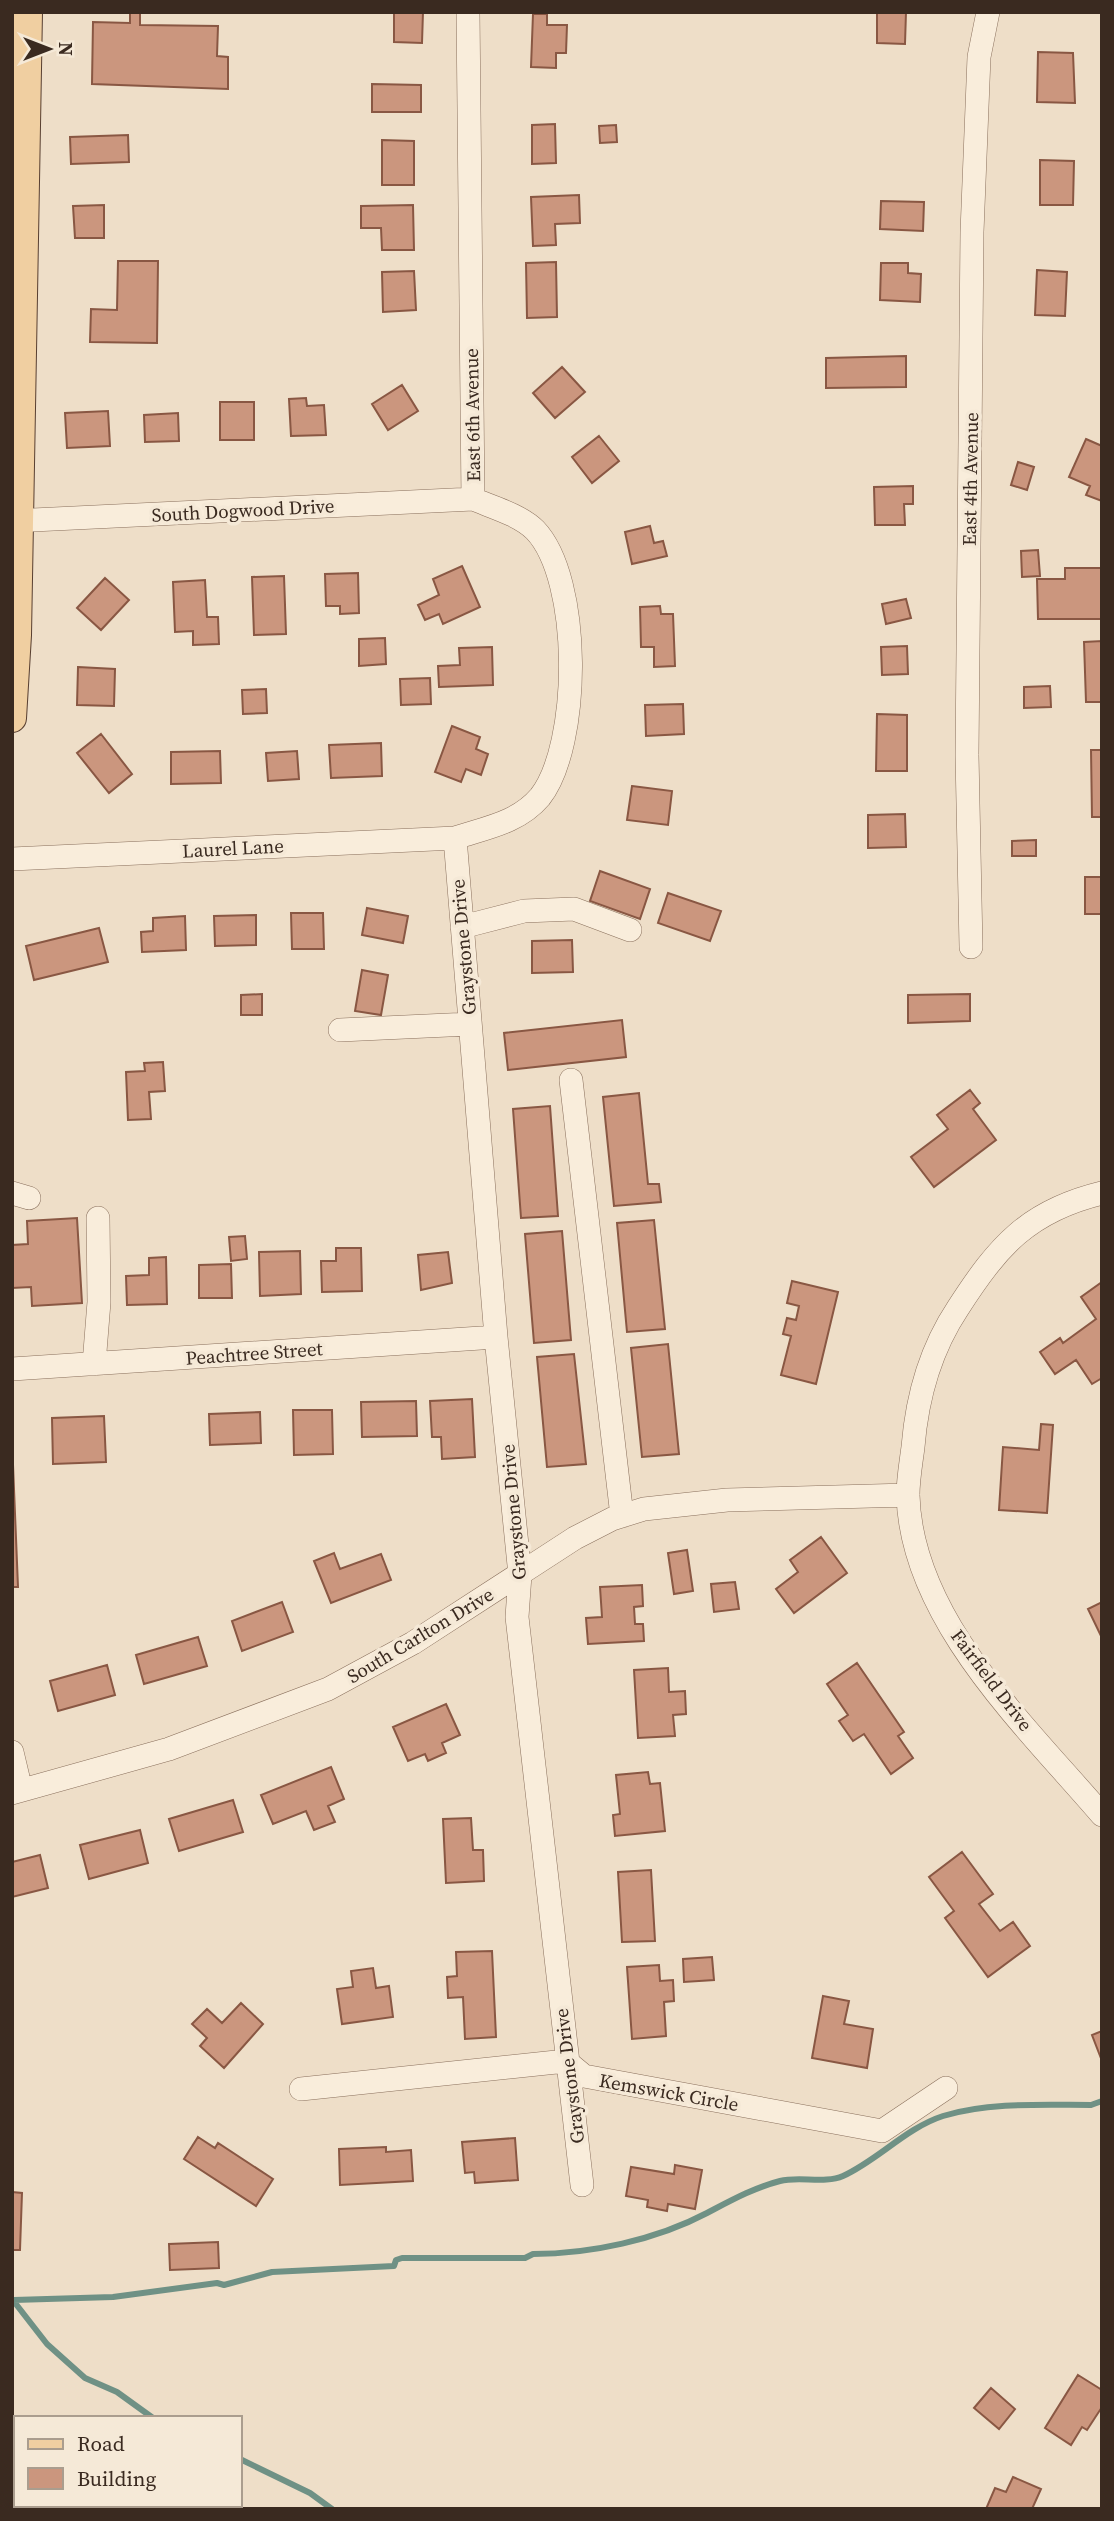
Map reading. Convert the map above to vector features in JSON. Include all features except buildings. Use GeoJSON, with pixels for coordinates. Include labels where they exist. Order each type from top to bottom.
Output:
{"type":"FeatureCollection","features":[{"type":"Feature","properties":{"kind":"main road"},"geometry":{"type":"LineString","coordinates":[[12,718],[20,43],[28,12]]}},
{"type":"Feature","properties":{"kind":"street","name":"East 6th Avenue"},"geometry":{"type":"LineString","coordinates":[[454,838],[515,820],[540,796],[555,765],[570,697],[569,628],[552,559],[535,530],[506,513],[473,499],[468,12]]}},
{"type":"Feature","properties":{"kind":"street","name":"East 4th Avenue"},"geometry":{"type":"LineString","coordinates":[[971,947],[967,755],[972,232],[979,58],[988,12]]}},
{"type":"Feature","properties":{"kind":"street","name":"South Dogwood Drive"},"geometry":{"type":"LineString","coordinates":[[16,521],[473,499]]}},
{"type":"Feature","properties":{"kind":"street","name":"Laurel Lane"},"geometry":{"type":"LineString","coordinates":[[12,859],[454,838]]}},
{"type":"Feature","properties":{"kind":"street","name":"Graystone Drive"},"geometry":{"type":"LineString","coordinates":[[454,838],[496,1337],[520,1575],[517,1617],[582,2185]]}},
{"type":"Feature","properties":{"kind":"street"},"geometry":{"type":"LineString","coordinates":[[462,927],[524,911],[574,909],[630,930]]}},
{"type":"Feature","properties":{"kind":"street"},"geometry":{"type":"LineString","coordinates":[[340,1030],[470,1024]]}},
{"type":"Feature","properties":{"kind":"street"},"geometry":{"type":"LineString","coordinates":[[570,1080],[622,1516]]}},
{"type":"Feature","properties":{"kind":"street","name":"Fairfield Drive"},"geometry":{"type":"LineString","coordinates":[[1102,1193],[1074,1200],[1043,1213],[1016,1234],[992,1260],[952,1317],[923,1381],[916,1414],[908,1495],[922,1565],[956,1637],[1021,1720],[1102,1815]]}},
{"type":"Feature","properties":{"kind":"street"},"geometry":{"type":"LineString","coordinates":[[94,1364],[99,1302],[97,1218]]}},
{"type":"Feature","properties":{"kind":"street","name":"Peachtree Street"},"geometry":{"type":"LineString","coordinates":[[12,1369],[496,1337]]}},
{"type":"Feature","properties":{"kind":"street","name":"South Carlton Drive"},"geometry":{"type":"LineString","coordinates":[[17,1792],[169,1749],[289,1706],[366,1670],[575,1538],[622,1516],[680,1504],[727,1500],[908,1495]]}},
{"type":"Feature","properties":{"kind":"street"},"geometry":{"type":"LineString","coordinates":[[12,1752],[17,1792]]}},
{"type":"Feature","properties":{"kind":"street"},"geometry":{"type":"LineString","coordinates":[[301,2089],[566,2060]]}},
{"type":"Feature","properties":{"kind":"street","name":"Kemswick Circle"},"geometry":{"type":"LineString","coordinates":[[566,2060],[584,2076],[882,2131],[946,2088]]}},
{"type":"Feature","properties":{"kind":"waterway"},"geometry":{"type":"LineString","coordinates":[[14,2300],[113,2297],[217,2283],[224,2285],[272,2272],[394,2266],[396,2260],[402,2258],[525,2258],[533,2254],[622,2244],[687,2223],[770,2184],[787,2180],[843,2176],[917,2128],[943,2116],[997,2106],[1091,2105],[1102,2101]]}},
{"type":"Feature","properties":{"kind":"waterway"},"geometry":{"type":"LineString","coordinates":[[12,2299],[47,2344],[85,2378],[117,2392],[150,2416]]}},
{"type":"Feature","properties":{"kind":"waterway"},"geometry":{"type":"LineString","coordinates":[[242,2460],[310,2493],[332,2509]]}}]}
